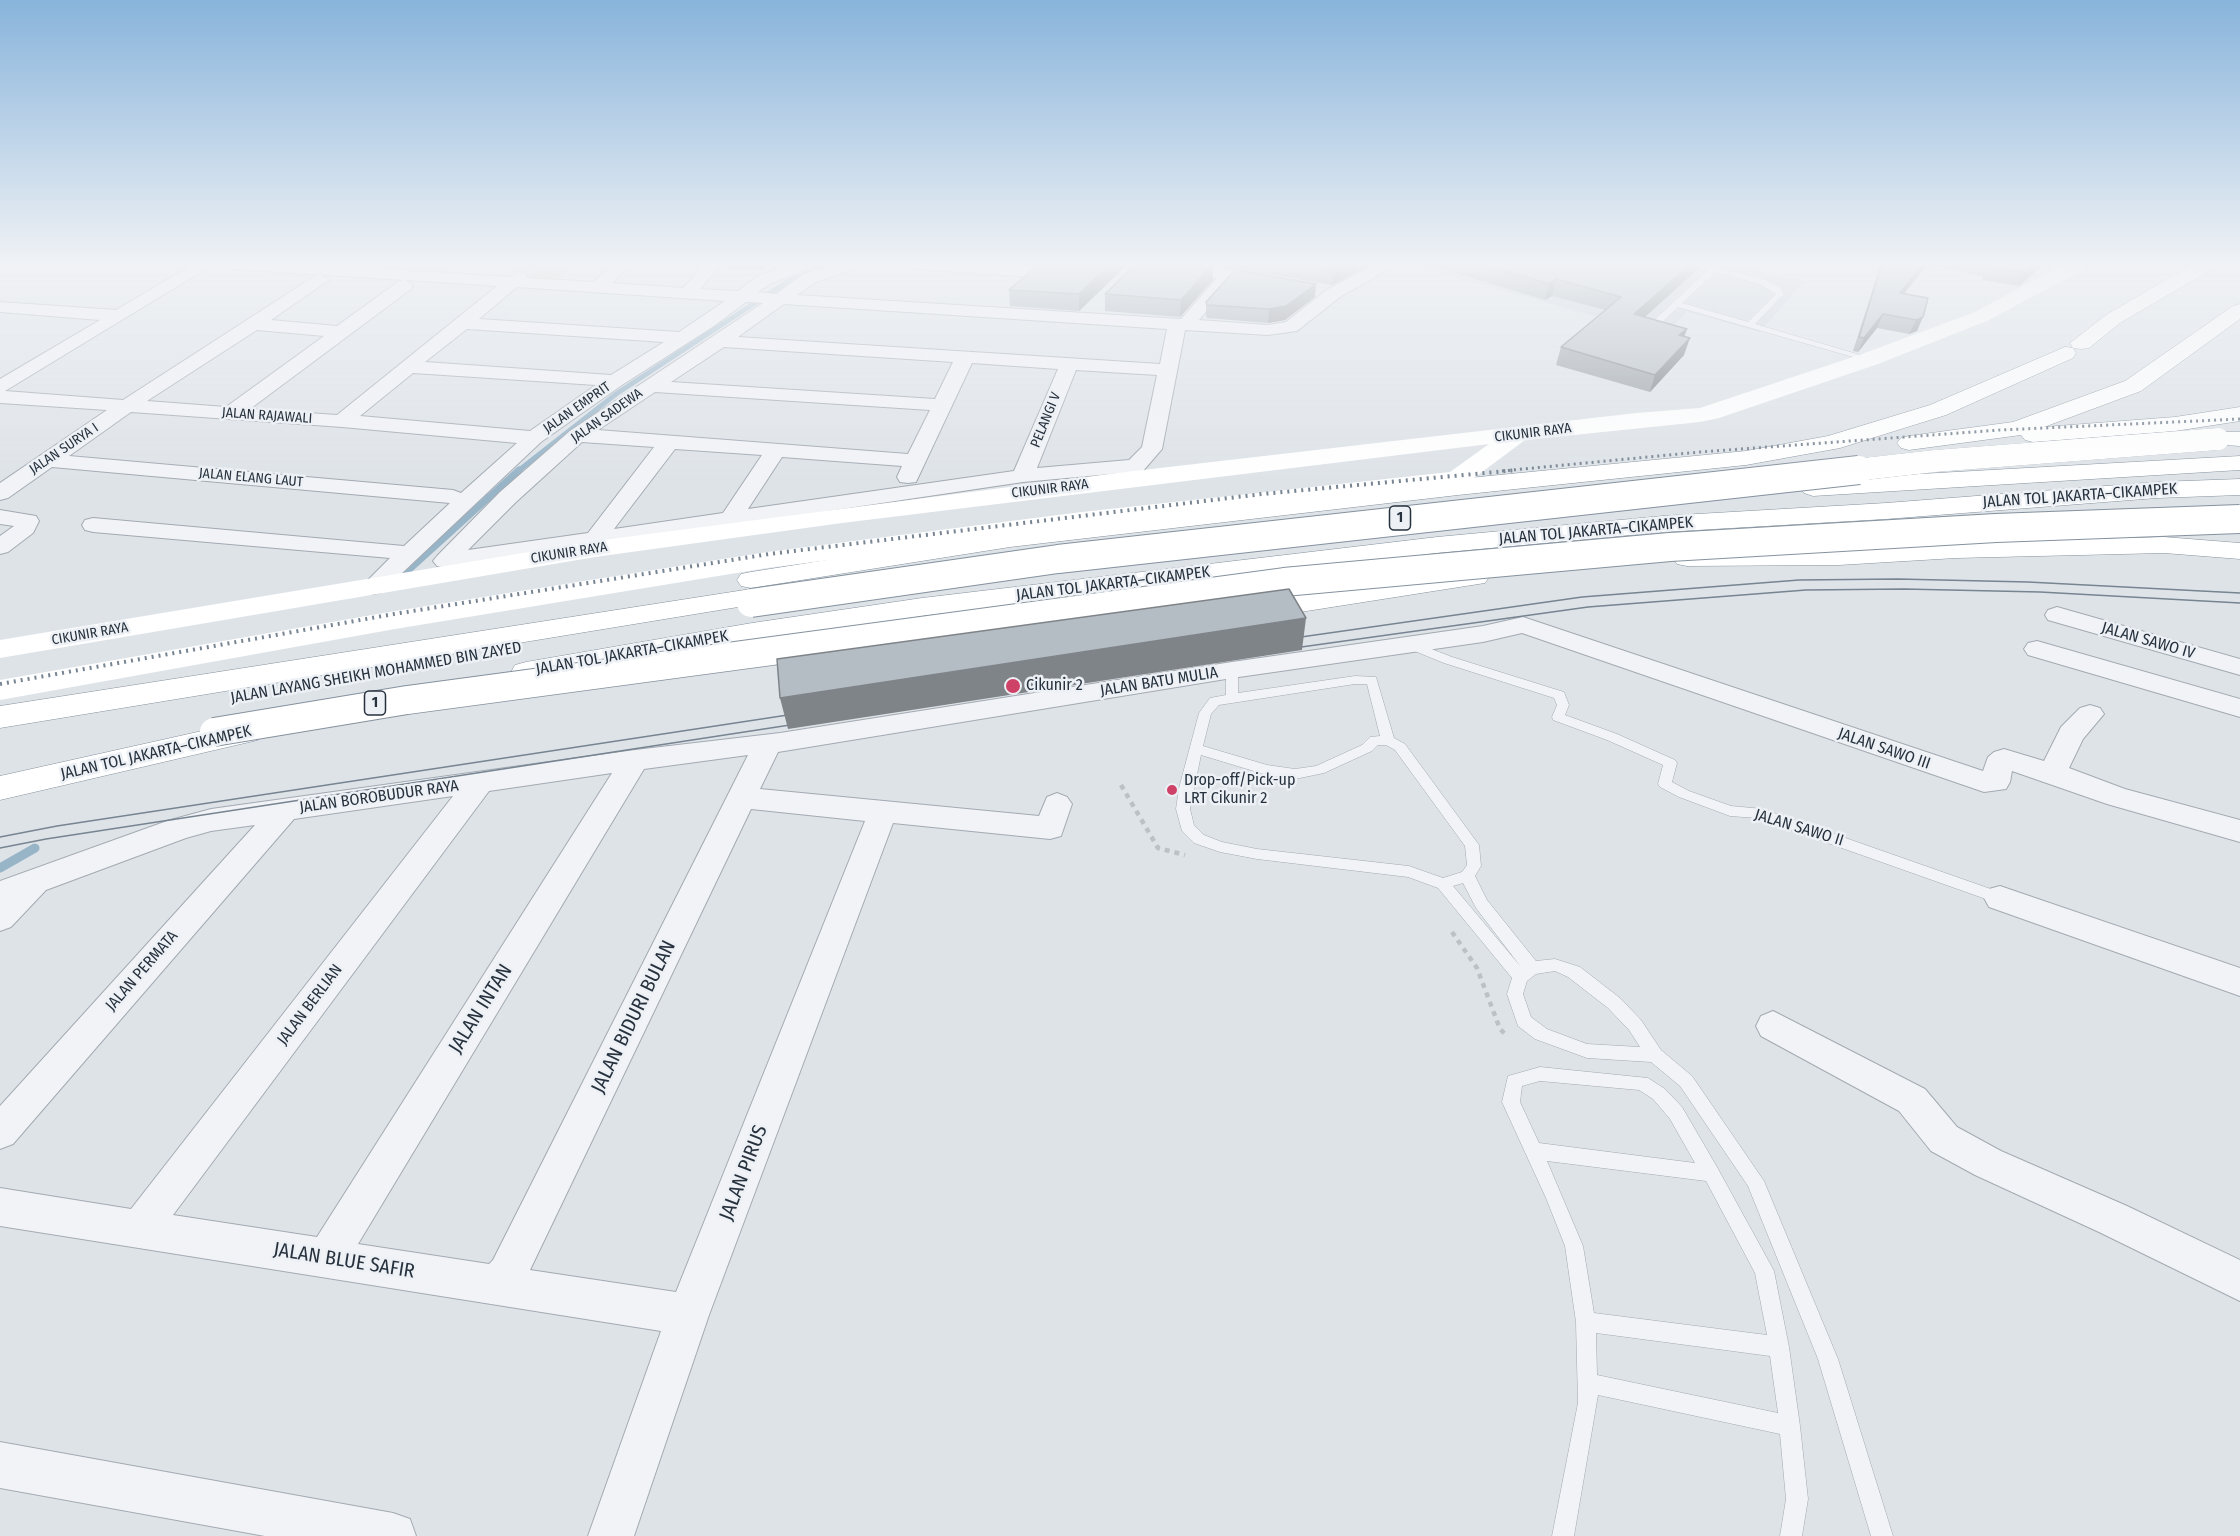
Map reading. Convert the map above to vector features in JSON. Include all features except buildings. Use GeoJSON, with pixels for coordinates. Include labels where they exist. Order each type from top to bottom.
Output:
{"type":"FeatureCollection","features":[{"type":"Feature","properties":{"kind":"main road","name":"CIKUNIR RAYA"},"geometry":{"type":"LineString","coordinates":[[0,650],[596,549],[842,515],[1635,420],[1700,415],[1719,411],[1930,336]]}},
{"type":"Feature","properties":{"kind":"main road"},"geometry":{"type":"LineString","coordinates":[[567,626],[638,604],[758,579],[1010,539],[1458,487],[1746,458],[1832,443],[1938,410],[2073,348],[2090,336]]}},
{"type":"Feature","properties":{"kind":"main road"},"geometry":{"type":"LineString","coordinates":[[751,603],[1012,552],[1109,537],[2017,429],[2133,387],[2203,336]]}},
{"type":"Feature","properties":{"kind":"main road"},"geometry":{"type":"LineString","coordinates":[[1909,443],[2175,424],[2240,414]]}},
{"type":"Feature","properties":{"kind":"main road"},"geometry":{"type":"LineString","coordinates":[[0,690],[395,620],[767,560],[1083,520],[1457,479],[1517,435]]}},
{"type":"Feature","properties":{"kind":"main road"},"geometry":{"type":"LineString","coordinates":[[751,603],[1058,559],[1593,499],[1935,462],[2229,439]]}},
{"type":"Feature","properties":{"kind":"main road","name":"JALAN TOL JAKARTA–CIKAMPEK"},"geometry":{"type":"LineString","coordinates":[[0,717],[917,570],[1188,534],[1917,480],[2240,463]]}},
{"type":"Feature","properties":{"kind":"main road","name":"JALAN TOL JAKARTA–CIKAMPEK"},"geometry":{"type":"LineString","coordinates":[[0,788],[426,692],[583,661],[752,632],[934,606],[1437,545],[1663,524],[1886,512],[2157,490],[2240,487]]}},
{"type":"Feature","properties":{"kind":"main road"},"geometry":{"type":"LineString","coordinates":[[1663,524],[2239,536]]}},
{"type":"Feature","properties":{"kind":"main road","name":"JALAN LAYANG SHEIKH MOHAMMED BIN ZAYED"},"geometry":{"type":"LineString","coordinates":[[0,770],[407,700],[840,641],[1294,604],[1456,579],[1688,558],[1839,557],[1956,550],[2164,545],[2239,536]]}},
{"type":"Feature","properties":{"kind":"main road","name":"JALAN LAYANG SHEIKH MOHAMMED BIN ZAYED"},"geometry":{"type":"LineString","coordinates":[[0,736],[398,672],[751,603]]}},
{"type":"Feature","properties":{"kind":"street"},"geometry":{"type":"LineString","coordinates":[[0,387],[86,336]]}},
{"type":"Feature","properties":{"kind":"street","name":"JALAN SURYA I"},"geometry":{"type":"LineString","coordinates":[[0,493],[234,336]]}},
{"type":"Feature","properties":{"kind":"street"},"geometry":{"type":"LineString","coordinates":[[231,413],[337,336]]}},
{"type":"Feature","properties":{"kind":"street"},"geometry":{"type":"LineString","coordinates":[[342,421],[446,336]]}},
{"type":"Feature","properties":{"kind":"street"},"geometry":{"type":"LineString","coordinates":[[652,336],[684,338]]}},
{"type":"Feature","properties":{"kind":"street","name":"JALAN EMPRIT"},"geometry":{"type":"LineString","coordinates":[[373,587],[407,553],[534,438],[615,381],[688,336]]}},
{"type":"Feature","properties":{"kind":"street","name":"JALAN SADEWA"},"geometry":{"type":"LineString","coordinates":[[595,539],[445,561],[508,497],[577,435],[728,336]]}},
{"type":"Feature","properties":{"kind":"street"},"geometry":{"type":"LineString","coordinates":[[595,539],[1023,476],[1135,466],[1152,449],[1168,370],[1178,336]]}},
{"type":"Feature","properties":{"kind":"street"},"geometry":{"type":"LineString","coordinates":[[720,341],[1168,370]]}},
{"type":"Feature","properties":{"kind":"street"},"geometry":{"type":"LineString","coordinates":[[900,493],[965,357]]}},
{"type":"Feature","properties":{"kind":"street","name":"PELANGI V"},"geometry":{"type":"LineString","coordinates":[[1023,476],[1069,364]]}},
{"type":"Feature","properties":{"kind":"street"},"geometry":{"type":"LineString","coordinates":[[408,367],[615,381]]}},
{"type":"Feature","properties":{"kind":"street"},"geometry":{"type":"LineString","coordinates":[[650,386],[942,405]]}},
{"type":"Feature","properties":{"kind":"street","name":"JALAN RAJAWALI"},"geometry":{"type":"LineString","coordinates":[[0,397],[342,421],[534,438]]}},
{"type":"Feature","properties":{"kind":"street"},"geometry":{"type":"LineString","coordinates":[[577,435],[915,461]]}},
{"type":"Feature","properties":{"kind":"street"},"geometry":{"type":"LineString","coordinates":[[595,539],[669,442]]}},
{"type":"Feature","properties":{"kind":"street"},"geometry":{"type":"LineString","coordinates":[[730,519],[776,450]]}},
{"type":"Feature","properties":{"kind":"street","name":"JALAN ELANG LAUT"},"geometry":{"type":"LineString","coordinates":[[48,460],[453,497]]}},
{"type":"Feature","properties":{"kind":"street"},"geometry":{"type":"LineString","coordinates":[[0,517],[28,521],[25,528],[0,547]]}},
{"type":"Feature","properties":{"kind":"street"},"geometry":{"type":"LineString","coordinates":[[93,525],[407,553]]}},
{"type":"Feature","properties":{"kind":"street","name":"JALAN SAWO IV"},"geometry":{"type":"LineString","coordinates":[[2057,615],[2240,668]]}},
{"type":"Feature","properties":{"kind":"street","name":"JALAN BATU MULIA"},"geometry":{"type":"LineString","coordinates":[[768,744],[1232,670],[1483,634],[1515,625]]}},
{"type":"Feature","properties":{"kind":"street","name":"JALAN SAWO III"},"geometry":{"type":"LineString","coordinates":[[1515,625],[1531,627],[1984,782],[1996,782],[1998,764],[2004,759],[2052,773],[2117,797],[2240,831]]}},
{"type":"Feature","properties":{"kind":"street"},"geometry":{"type":"LineString","coordinates":[[2037,649],[2240,708]]}},
{"type":"Feature","properties":{"kind":"street"},"geometry":{"type":"LineString","coordinates":[[2052,773],[2071,734],[2090,714]]}},
{"type":"Feature","properties":{"kind":"street","name":"JALAN BOROBUDUR RAYA"},"geometry":{"type":"LineString","coordinates":[[0,894],[178,829],[212,820],[635,760],[768,744]]}},
{"type":"Feature","properties":{"kind":"street","name":"JALAN BIDURI BULAN"},"geometry":{"type":"LineString","coordinates":[[495,1286],[507,1274],[768,744]]}},
{"type":"Feature","properties":{"kind":"street","name":"JALAN INTAN"},"geometry":{"type":"LineString","coordinates":[[327,1258],[635,760]]}},
{"type":"Feature","properties":{"kind":"street","name":"JALAN BERLIAN"},"geometry":{"type":"LineString","coordinates":[[140,1228],[480,782]]}},
{"type":"Feature","properties":{"kind":"street"},"geometry":{"type":"LineString","coordinates":[[742,798],[1050,828],[1057,804]]}},
{"type":"Feature","properties":{"kind":"street","name":"JALAN PERMATA"},"geometry":{"type":"LineString","coordinates":[[0,1132],[284,811]]}},
{"type":"Feature","properties":{"kind":"street","name":"JALAN PIRUS"},"geometry":{"type":"LineString","coordinates":[[611,1536],[688,1315],[883,812]]}},
{"type":"Feature","properties":{"kind":"street"},"geometry":{"type":"LineString","coordinates":[[0,918],[38,881]]}},
{"type":"Feature","properties":{"kind":"street","name":"JALAN SAWO II"},"geometry":{"type":"LineString","coordinates":[[2000,898],[2240,982]]}},
{"type":"Feature","properties":{"kind":"street"},"geometry":{"type":"LineString","coordinates":[[1773,1026],[1912,1100],[1944,1139],[1953,1144],[1988,1163],[2114,1219],[2240,1281]]}},
{"type":"Feature","properties":{"kind":"street","name":"JALAN BLUE SAFIR"},"geometry":{"type":"LineString","coordinates":[[0,1207],[688,1315]]}},
{"type":"Feature","properties":{"kind":"street"},"geometry":{"type":"LineString","coordinates":[[0,1465],[393,1536]]}},
{"type":"Feature","properties":{"kind":"lane"},"geometry":{"type":"LineString","coordinates":[[1791,336],[1870,358]]}},
{"type":"Feature","properties":{"kind":"lane","name":"JALAN SAWO II"},"geometry":{"type":"LineString","coordinates":[[1411,645],[1448,660],[1560,695],[1563,705],[1557,717],[1612,736],[1670,763],[1665,784],[1684,794],[1730,811],[1758,813],[2000,898]]}},
{"type":"Feature","properties":{"kind":"lane"},"geometry":{"type":"LineString","coordinates":[[1232,670],[1232,700]]}},
{"type":"Feature","properties":{"kind":"lane"},"geometry":{"type":"LineString","coordinates":[[1388,741],[1372,680],[1355,680],[1215,701],[1205,713],[1183,809],[1187,827],[1199,839],[1220,847],[1257,854],[1408,872],[1443,885],[1526,973]]}},
{"type":"Feature","properties":{"kind":"lane"},"geometry":{"type":"LineString","coordinates":[[1197,749],[1267,770],[1295,774],[1319,770],[1367,748],[1375,740],[1388,741],[1400,747],[1472,845],[1475,855],[1474,866],[1467,876],[1443,885]]}},
{"type":"Feature","properties":{"kind":"lane"},"geometry":{"type":"LineString","coordinates":[[1467,876],[1481,904],[1526,973]]}},
{"type":"Feature","properties":{"kind":"lane"},"geometry":{"type":"LineString","coordinates":[[1655,1055],[1587,1051],[1541,1034],[1524,1021],[1515,994],[1526,973],[1555,965],[1574,972],[1614,1003],[1635,1025],[1655,1055],[1686,1081],[1755,1180],[1828,1359],[1882,1536]]}},
{"type":"Feature","properties":{"kind":"lane"},"geometry":{"type":"LineString","coordinates":[[1565,1536],[1588,1403],[1587,1322],[1574,1246],[1555,1197],[1511,1102],[1514,1081],[1540,1074],[1642,1083],[1659,1094],[1676,1113],[1711,1173],[1764,1271],[1779,1347],[1790,1426],[1797,1498],[1791,1536]]}},
{"type":"Feature","properties":{"kind":"lane"},"geometry":{"type":"LineString","coordinates":[[1534,1151],[1711,1173]]}},
{"type":"Feature","properties":{"kind":"lane"},"geometry":{"type":"LineString","coordinates":[[1587,1322],[1779,1347]]}},
{"type":"Feature","properties":{"kind":"lane"},"geometry":{"type":"LineString","coordinates":[[1588,1383],[1790,1426]]}},
{"type":"Feature","properties":{"kind":"path"},"geometry":{"type":"LineString","coordinates":[[1121,785],[1158,848],[1188,856]]}},
{"type":"Feature","properties":{"kind":"path"},"geometry":{"type":"LineString","coordinates":[[1447,925],[1477,968],[1500,1029],[1508,1036]]}},
{"type":"Feature","properties":{"kind":"waterway"},"geometry":{"type":"LineString","coordinates":[[518,471],[616,394],[705,336]]}},
{"type":"Feature","properties":{"kind":"waterway"},"geometry":{"type":"LineString","coordinates":[[401,577],[519,470]]}},
{"type":"Feature","properties":{"kind":"waterway"},"geometry":{"type":"LineString","coordinates":[[0,868],[35,848]]}},
{"type":"Feature","properties":{"kind":"tram line"},"geometry":{"type":"LineString","coordinates":[[1287,639],[1582,597],[1799,580],[1898,579],[2028,582],[2240,593]]}},
{"type":"Feature","properties":{"kind":"tram line"},"geometry":{"type":"LineString","coordinates":[[1287,649],[1588,607],[1806,590],[1904,589],[2040,592],[2240,603]]}},
{"type":"Feature","properties":{"kind":"tram line"},"geometry":{"type":"LineString","coordinates":[[0,837],[57,826],[801,713]]}},
{"type":"Feature","properties":{"kind":"tram line"},"geometry":{"type":"LineString","coordinates":[[0,848],[46,839],[803,723]]}},
{"type":"Feature","properties":{"kind":"railway"},"geometry":{"type":"LineString","coordinates":[[1502,471],[1700,452],[2000,430],[2240,419]]}},
{"type":"Feature","properties":{"kind":"railway"},"geometry":{"type":"LineString","coordinates":[[0,684],[394,614],[769,554],[1262,494],[1517,470]]}},
{"type":"Feature","properties":{"kind":"place","name":"Cikunir 2"},"geometry":{"type":"Point","coordinates":[1013,686]}},
{"type":"Feature","properties":{"kind":"place","name":"Drop-off/Pick-up LRT Cikunir 2"},"geometry":{"type":"Point","coordinates":[1172,790]}}]}
